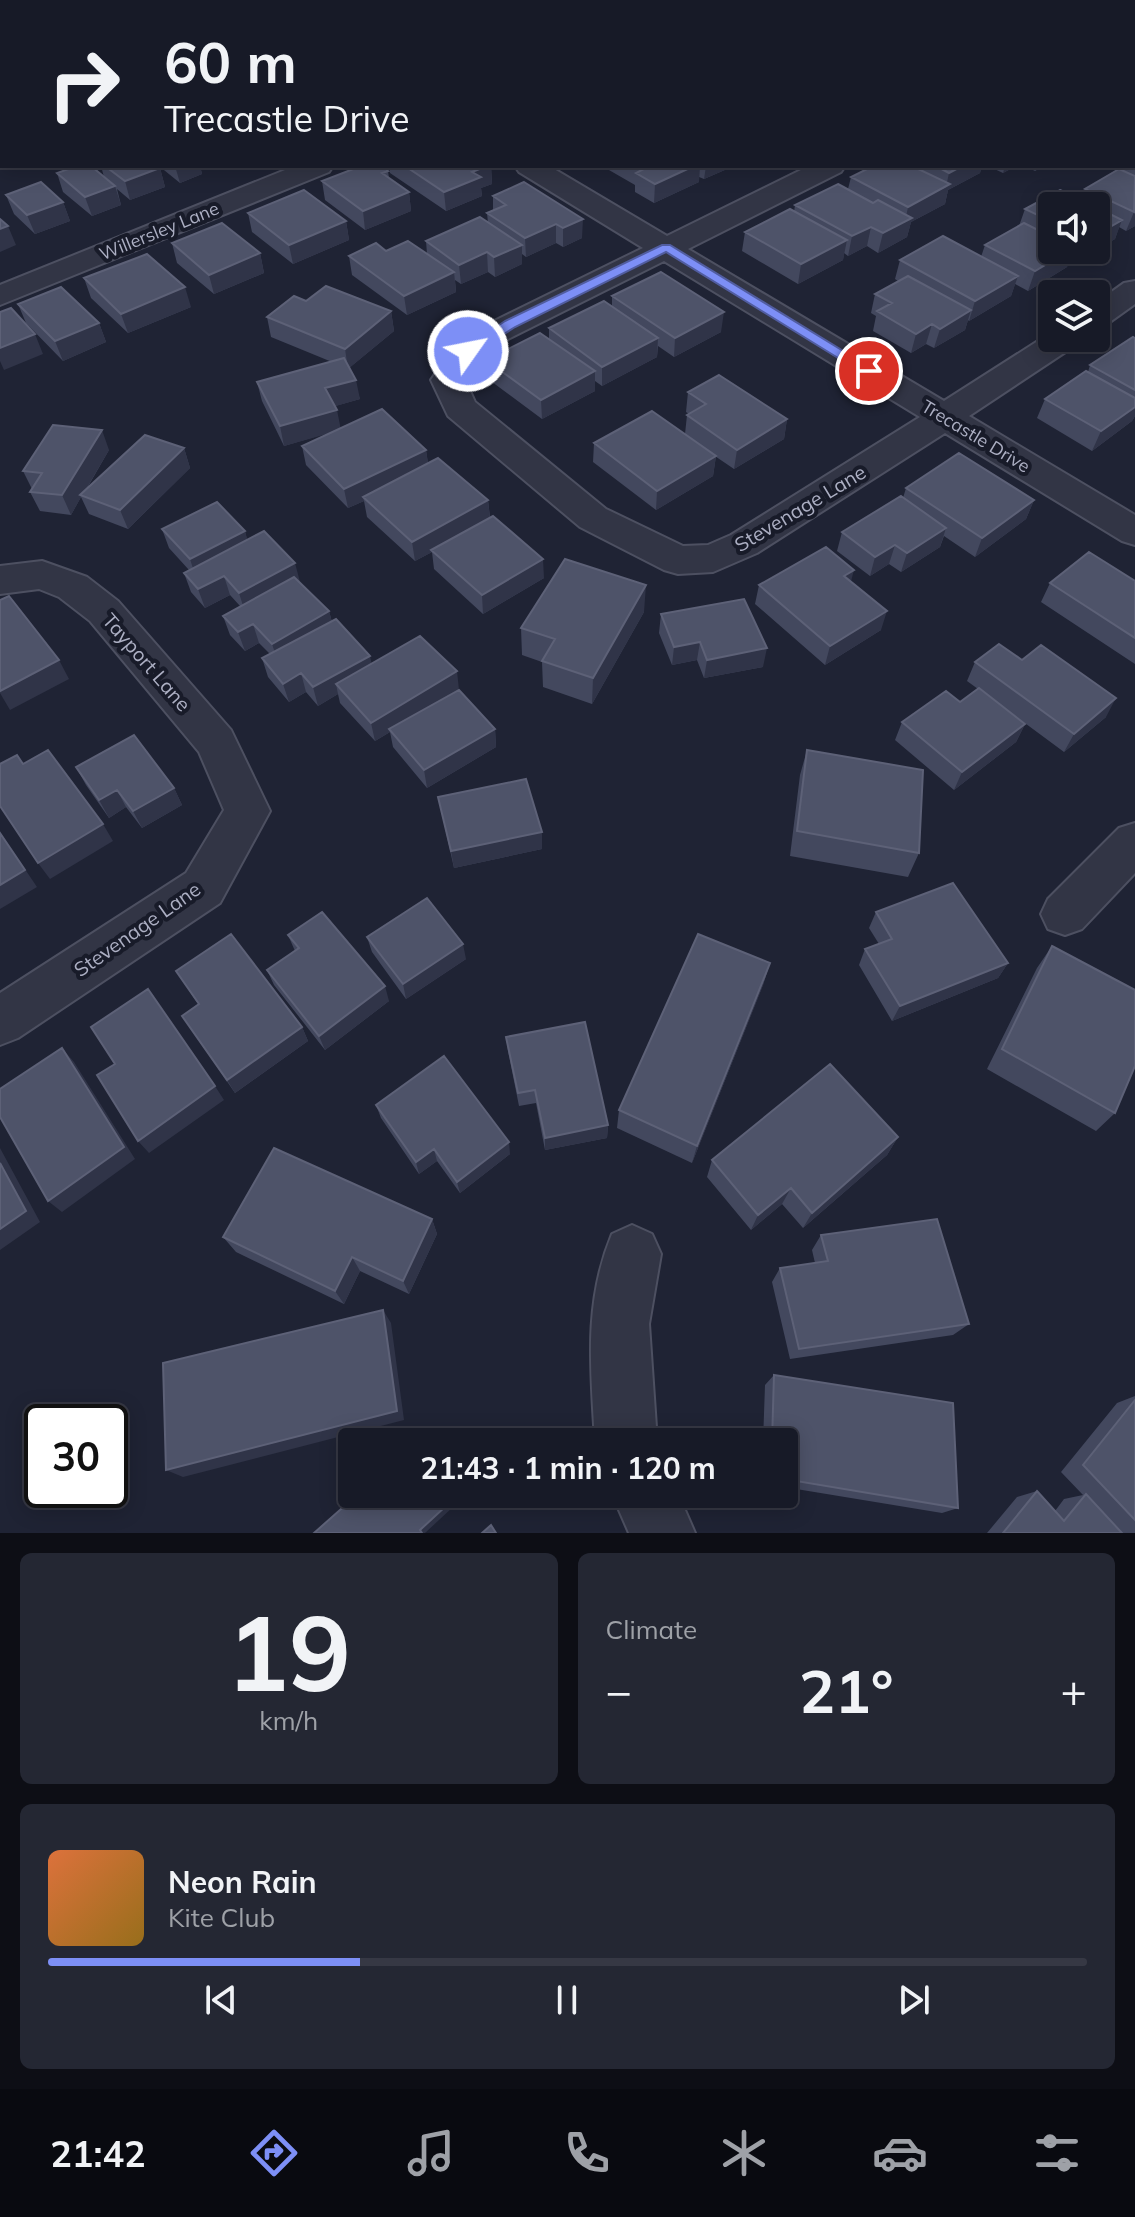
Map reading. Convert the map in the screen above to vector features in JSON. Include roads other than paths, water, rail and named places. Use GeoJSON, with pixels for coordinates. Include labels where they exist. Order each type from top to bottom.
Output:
{"type":"FeatureCollection","features":[{"type":"Feature","properties":{"kind":"street","name":"Willersley Lane"},"geometry":{"type":"LineString","coordinates":[[0,296],[314,168]]}},
{"type":"Feature","properties":{"kind":"street","name":"Trecastle Drive"},"geometry":{"type":"LineString","coordinates":[[532,168],[1135,532]]}},
{"type":"Feature","properties":{"kind":"street"},"geometry":{"type":"LineString","coordinates":[[666,247],[827,168]]}},
{"type":"Feature","properties":{"kind":"street","name":"Stevenage Lane"},"geometry":{"type":"LineString","coordinates":[[666,247],[510,324],[468,351],[448,380],[460,408],[593,518],[678,560],[713,558],[744,544],[1044,352]]}},
{"type":"Feature","properties":{"kind":"street"},"geometry":{"type":"LineString","coordinates":[[1110,307],[1135,290]]}},
{"type":"Feature","properties":{"kind":"street","name":"Tayport Lane"},"geometry":{"type":"LineString","coordinates":[[0,580],[42,575],[73,587],[104,611],[216,742],[247,811]]}},
{"type":"Feature","properties":{"kind":"street","name":"Stevenage Lane"},"geometry":{"type":"LineString","coordinates":[[0,1021],[203,888],[247,811]]}},
{"type":"Feature","properties":{"kind":"street"},"geometry":{"type":"LineString","coordinates":[[1065,914],[1135,842]]}},
{"type":"Feature","properties":{"kind":"street"},"geometry":{"type":"LineString","coordinates":[[625,1428],[619,1324],[632,1254]]}},
{"type":"Feature","properties":{"kind":"street"},"geometry":{"type":"LineString","coordinates":[[651,1508],[663,1533]]}}]}
